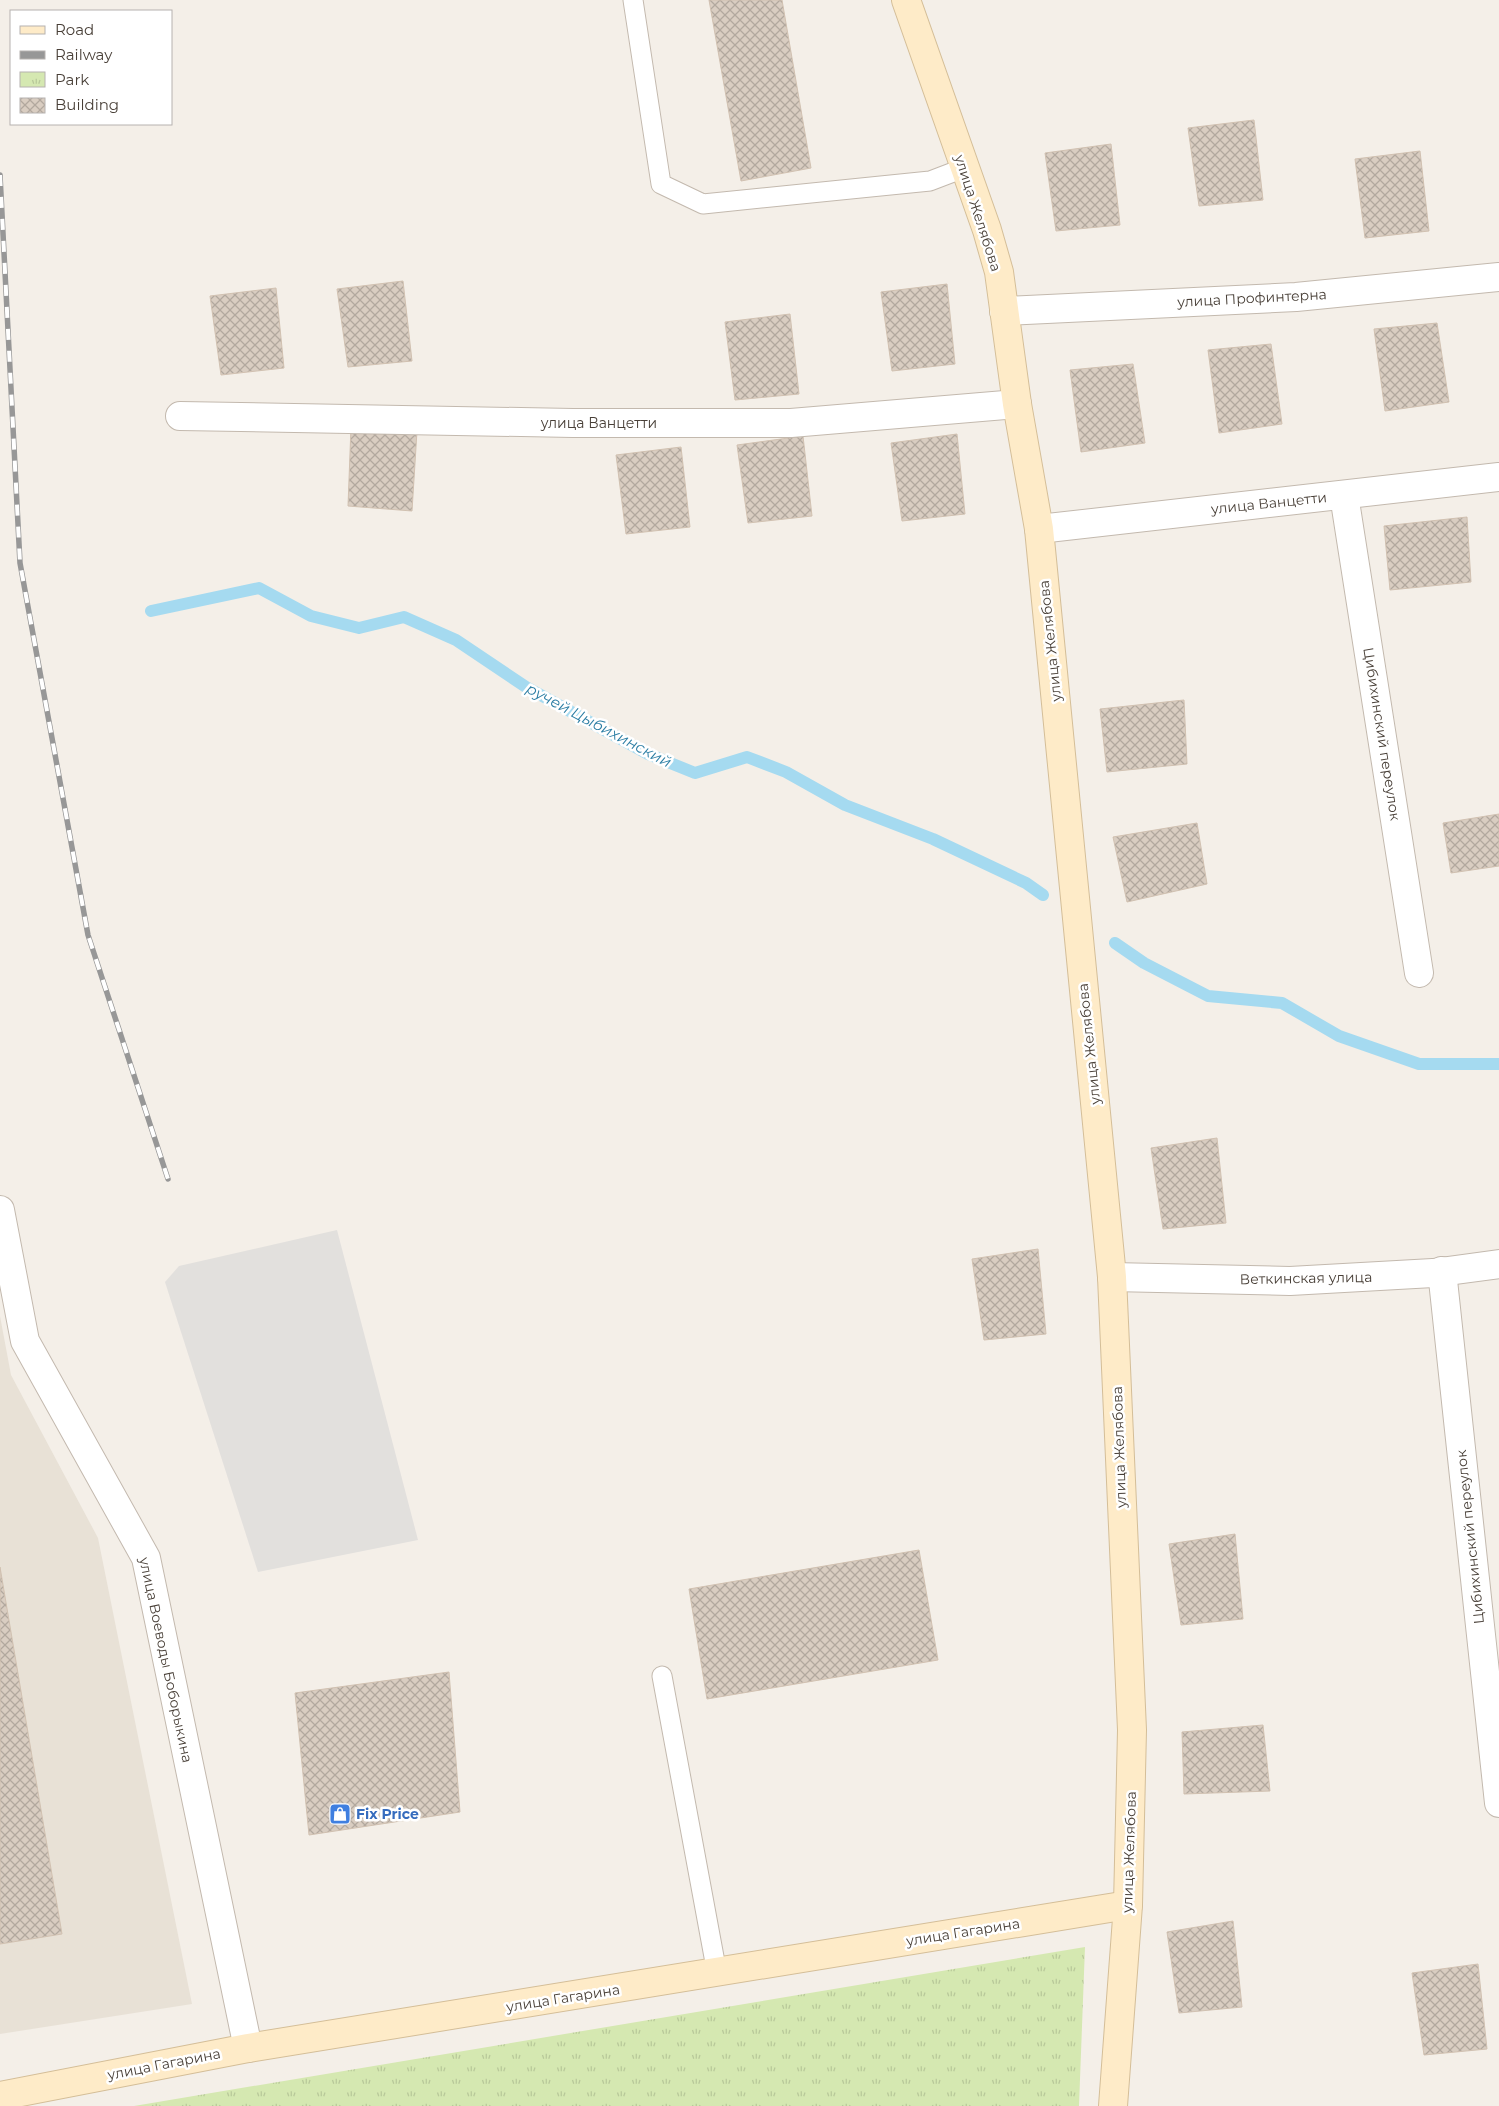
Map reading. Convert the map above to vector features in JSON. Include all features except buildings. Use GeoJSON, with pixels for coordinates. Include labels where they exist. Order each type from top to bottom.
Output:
{"type":"FeatureCollection","features":[{"type":"Feature","properties":{"kind":"main road","name":"улица Желябова"},"geometry":{"type":"LineString","coordinates":[[906,0],[987,230],[999,272],[1017,404],[1039,529],[1112,1277],[1132,1730],[1128,1905],[1112,2106]]}},
{"type":"Feature","properties":{"kind":"main road","name":"улица Гагарина"},"geometry":{"type":"LineString","coordinates":[[0,2096],[248,2048],[1128,1905]]}},
{"type":"Feature","properties":{"kind":"street","name":"улица Профинтерна"},"geometry":{"type":"LineString","coordinates":[[1004,311],[1296,296],[1499,277]]}},
{"type":"Feature","properties":{"kind":"street","name":"улица Ванцетти"},"geometry":{"type":"LineString","coordinates":[[180,416],[573,423],[791,423],[1017,404]]}},
{"type":"Feature","properties":{"kind":"street","name":"улица Ванцетти"},"geometry":{"type":"LineString","coordinates":[[1039,529],[1499,477]]}},
{"type":"Feature","properties":{"kind":"street","name":"Цибихинский переулок"},"geometry":{"type":"LineString","coordinates":[[1344,495],[1419,973]]}},
{"type":"Feature","properties":{"kind":"street","name":"улица Воеводы Боборыкина"},"geometry":{"type":"LineString","coordinates":[[0,1210],[26,1341],[146,1558],[248,2048]]}},
{"type":"Feature","properties":{"kind":"street","name":"Веткинская улица"},"geometry":{"type":"LineString","coordinates":[[1112,1277],[1290,1281],[1442,1271],[1499,1264]]}},
{"type":"Feature","properties":{"kind":"street","name":"Цибихинский переулок"},"geometry":{"type":"LineString","coordinates":[[1442,1271],[1499,1803]]}},
{"type":"Feature","properties":{"kind":"lane"},"geometry":{"type":"LineString","coordinates":[[633,0],[661,184],[703,204],[930,181],[964,168]]}},
{"type":"Feature","properties":{"kind":"lane"},"geometry":{"type":"LineString","coordinates":[[662,1676],[717,1973]]}},
{"type":"Feature","properties":{"kind":"shaded area"},"geometry":{"type":"Polygon","coordinates":[[[337,1230],[418,1540],[258,1572],[165,1282],[179,1266],[337,1230]]]}},
{"type":"Feature","properties":{"kind":"shaded area"},"geometry":{"type":"Polygon","coordinates":[[[0,1316],[11,1375],[98,1538],[192,2004],[0,2034],[0,1316]]]}},
{"type":"Feature","properties":{"kind":"green space"},"geometry":{"type":"Polygon","coordinates":[[[1085,1947],[1079,2106],[134,2106],[1085,1947]]]}},
{"type":"Feature","properties":{"kind":"waterway","name":"ручей Цыбихинский"},"geometry":{"type":"LineString","coordinates":[[151,611],[259,588],[311,616],[359,628],[404,617],[456,640],[526,687],[648,754],[695,773],[747,757],[786,772],[845,805],[933,839],[1026,883],[1043,895]]}},
{"type":"Feature","properties":{"kind":"waterway","name":"ручей Цыбихинский"},"geometry":{"type":"LineString","coordinates":[[1115,943],[1144,963],[1208,996],[1282,1003],[1339,1036],[1419,1064],[1499,1064]]}},
{"type":"Feature","properties":{"kind":"railway"},"geometry":{"type":"LineString","coordinates":[[0,175],[20,563],[88,935],[168,1179]]}},
{"type":"Feature","properties":{"kind":"place","name":"Fix Price"},"geometry":{"type":"Point","coordinates":[340,1814]}}]}
